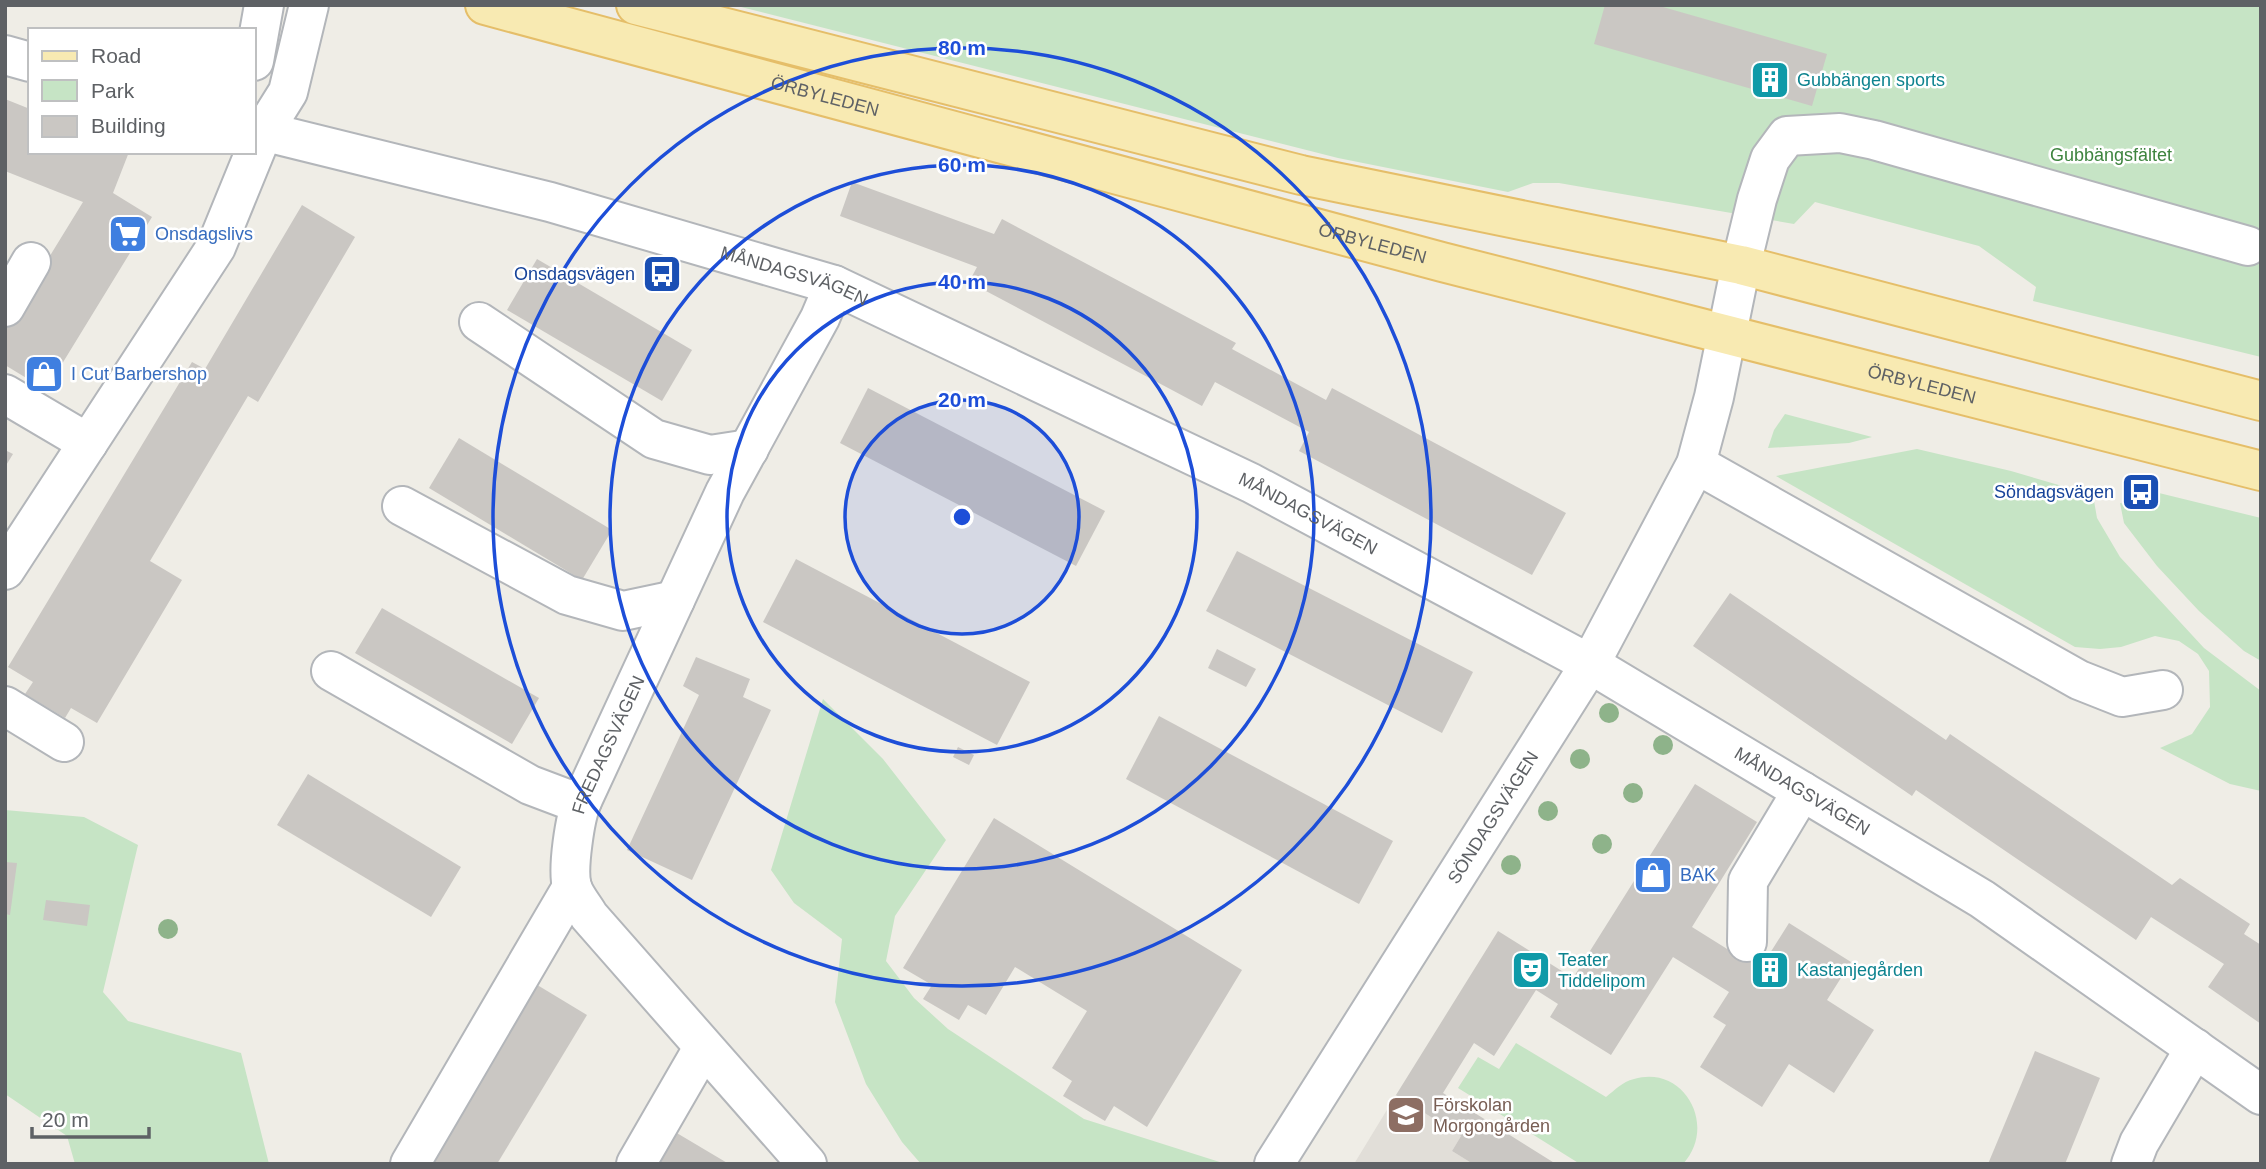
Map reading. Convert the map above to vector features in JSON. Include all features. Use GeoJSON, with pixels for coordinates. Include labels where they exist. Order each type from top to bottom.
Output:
{"type":"FeatureCollection","features":[{"type":"Feature","properties":{"kind":"main road","name":"ÖRBYLEDEN"},"geometry":{"type":"LineString","coordinates":[[485,5],[1365,242],[2261,471]]}},
{"type":"Feature","properties":{"kind":"main road"},"geometry":{"type":"LineString","coordinates":[[636,5],[1301,175],[1741,265],[2261,401]]}},
{"type":"Feature","properties":{"kind":"street"},"geometry":{"type":"LineString","coordinates":[[256,50],[264,5]]}},
{"type":"Feature","properties":{"kind":"street"},"geometry":{"type":"LineString","coordinates":[[259,130],[288,92],[309,5]]}},
{"type":"Feature","properties":{"kind":"street"},"geometry":{"type":"LineString","coordinates":[[5,55],[28,61]]}},
{"type":"Feature","properties":{"kind":"street"},"geometry":{"type":"LineString","coordinates":[[256,107],[259,130]]}},
{"type":"Feature","properties":{"kind":"street","name":"MÅNDAGSVÄGEN"},"geometry":{"type":"LineString","coordinates":[[259,130],[550,202],[834,285],[1251,483],[1590,664],[1982,899],[2261,1095]]}},
{"type":"Feature","properties":{"kind":"street","name":"SÖNDAGSVÄGEN"},"geometry":{"type":"LineString","coordinates":[[1274,1164],[1590,664],[1696,464],[1714,397],[1725,335],[1757,199],[1770,159],[1787,136],[1840,133],[1874,140],[2248,246]]}},
{"type":"Feature","properties":{"kind":"street"},"geometry":{"type":"LineString","coordinates":[[5,570],[216,247],[250,154]]}},
{"type":"Feature","properties":{"kind":"street"},"geometry":{"type":"LineString","coordinates":[[5,307],[31,262]]}},
{"type":"Feature","properties":{"kind":"street","name":"FREDAGSVÄGEN"},"geometry":{"type":"LineString","coordinates":[[807,1164],[589,916],[572,887],[571,855],[582,801],[725,492],[820,318],[834,285]]}},
{"type":"Feature","properties":{"kind":"street"},"geometry":{"type":"LineString","coordinates":[[479,322],[654,439],[710,456],[749,449]]}},
{"type":"Feature","properties":{"kind":"street"},"geometry":{"type":"LineString","coordinates":[[5,394],[88,443]]}},
{"type":"Feature","properties":{"kind":"street"},"geometry":{"type":"LineString","coordinates":[[1696,464],[2079,680],[2122,697],[2163,690]]}},
{"type":"Feature","properties":{"kind":"street"},"geometry":{"type":"LineString","coordinates":[[402,506],[567,595],[623,611],[675,600]]}},
{"type":"Feature","properties":{"kind":"street"},"geometry":{"type":"LineString","coordinates":[[331,671],[530,785],[567,799],[582,801]]}},
{"type":"Feature","properties":{"kind":"street"},"geometry":{"type":"LineString","coordinates":[[5,706],[64,742]]}},
{"type":"Feature","properties":{"kind":"street"},"geometry":{"type":"LineString","coordinates":[[1747,942],[1748,881],[1802,791]]}},
{"type":"Feature","properties":{"kind":"street"},"geometry":{"type":"LineString","coordinates":[[410,1164],[572,887]]}},
{"type":"Feature","properties":{"kind":"street"},"geometry":{"type":"LineString","coordinates":[[636,1164],[703,1048]]}},
{"type":"Feature","properties":{"kind":"street"},"geometry":{"type":"LineString","coordinates":[[2131,1164],[2139,1143],[2194,1048]]}},
{"type":"Feature","properties":{"kind":"shaded area","name":"Förskolan Morgongården"},"geometry":{"type":"Polygon","coordinates":[[[1396,1095],[1461,1136],[1452,1151],[1473,1164],[1354,1164],[1396,1095]]]}},
{"type":"Feature","properties":{"kind":"green space","name":"Gubbängsfältet"},"geometry":{"type":"Polygon","coordinates":[[[733,5],[2261,5],[2261,357],[2033,301],[2036,287],[1979,246],[1815,202],[1794,224],[1559,183],[1533,183],[1508,192],[1338,158],[733,5]]]}},
{"type":"Feature","properties":{"kind":"green space"},"geometry":{"type":"Polygon","coordinates":[[[1785,414],[1872,437],[1849,443],[1768,448],[1774,430],[1785,414]]]}},
{"type":"Feature","properties":{"kind":"green space"},"geometry":{"type":"Polygon","coordinates":[[[1917,449],[2011,471],[2093,495],[2097,518],[2120,557],[2204,648],[2261,691],[2261,791],[2230,784],[2160,748],[2192,734],[2210,707],[2209,671],[2198,654],[2179,641],[2155,636],[2121,647],[2075,647],[1776,476],[1917,449]]]}},
{"type":"Feature","properties":{"kind":"green space"},"geometry":{"type":"Polygon","coordinates":[[[2159,493],[2261,518],[2261,661],[2244,651],[2199,611],[2157,566],[2124,523],[2120,503],[2154,510],[2159,493]]]}},
{"type":"Feature","properties":{"kind":"green space"},"geometry":{"type":"Polygon","coordinates":[[[823,699],[883,759],[946,840],[895,916],[886,961],[914,998],[948,1029],[1084,1119],[1226,1164],[921,1164],[902,1142],[866,1084],[835,1002],[842,939],[794,903],[771,870],[823,699]]]}},
{"type":"Feature","properties":{"kind":"green space"},"geometry":{"type":"Polygon","coordinates":[[[5,810],[84,817],[138,845],[103,992],[128,1021],[241,1053],[269,1164],[75,1164],[67,1136],[5,1094],[5,810]]]}},
{"type":"Feature","properties":{"kind":"green space"},"geometry":{"type":"Polygon","coordinates":[[[1516,1043],[1606,1097],[1630,1080],[1652,1077],[1668,1081],[1681,1089],[1696,1116],[1697,1133],[1693,1149],[1683,1164],[1580,1164],[1458,1088],[1478,1057],[1499,1069],[1516,1043]]]}},
{"type":"Feature","properties":{"kind":"building","name":"Gubbängen sports"},"geometry":{"type":"Polygon","coordinates":[[[1605,5],[1656,5],[1827,54],[1812,106],[1594,44],[1605,5]]]}},
{"type":"Feature","properties":{"kind":"building"},"geometry":{"type":"Polygon","coordinates":[[[5,99],[28,108],[28,154],[128,154],[113,193],[152,217],[46,390],[5,365],[5,329],[83,202],[5,171],[5,99]]]}},
{"type":"Feature","properties":{"kind":"building"},"geometry":{"type":"Polygon","coordinates":[[[852,182],[994,234],[1002,219],[1236,343],[1232,349],[1326,400],[1332,388],[1566,513],[1532,575],[1299,451],[1309,432],[1215,382],[1202,406],[969,282],[977,267],[840,216],[852,182]]]}},
{"type":"Feature","properties":{"kind":"building"},"geometry":{"type":"Polygon","coordinates":[[[302,205],[355,237],[258,402],[248,396],[150,561],[182,580],[97,723],[71,708],[65,718],[25,694],[33,682],[8,667],[192,362],[205,369],[302,205]]]}},
{"type":"Feature","properties":{"kind":"building"},"geometry":{"type":"Polygon","coordinates":[[[537,259],[692,350],[662,401],[507,310],[537,259]]]}},
{"type":"Feature","properties":{"kind":"building"},"geometry":{"type":"Polygon","coordinates":[[[868,388],[1105,511],[1076,566],[840,443],[868,388]]]}},
{"type":"Feature","properties":{"kind":"building"},"geometry":{"type":"Polygon","coordinates":[[[459,438],[612,530],[582,580],[429,488],[459,438]]]}},
{"type":"Feature","properties":{"kind":"building"},"geometry":{"type":"Polygon","coordinates":[[[5,450],[13,454],[5,467],[5,450]]]}},
{"type":"Feature","properties":{"kind":"building"},"geometry":{"type":"Polygon","coordinates":[[[1237,551],[1473,672],[1442,733],[1206,611],[1237,551]]]}},
{"type":"Feature","properties":{"kind":"building"},"geometry":{"type":"Polygon","coordinates":[[[796,559],[1030,682],[997,745],[763,622],[796,559]]]}},
{"type":"Feature","properties":{"kind":"building"},"geometry":{"type":"Polygon","coordinates":[[[1730,593],[1946,740],[1950,734],[2172,885],[2180,878],[2250,924],[2244,934],[2261,945],[2261,1024],[2208,987],[2224,964],[2151,917],[2136,940],[1916,790],[1912,796],[1693,646],[1730,593]]]}},
{"type":"Feature","properties":{"kind":"building"},"geometry":{"type":"Polygon","coordinates":[[[382,608],[539,698],[512,744],[355,653],[382,608]]]}},
{"type":"Feature","properties":{"kind":"building"},"geometry":{"type":"Polygon","coordinates":[[[1217,649],[1256,669],[1246,687],[1208,668],[1217,649]]]}},
{"type":"Feature","properties":{"kind":"building"},"geometry":{"type":"Polygon","coordinates":[[[696,657],[750,679],[743,697],[771,710],[692,880],[627,850],[699,695],[683,686],[696,657]]]}},
{"type":"Feature","properties":{"kind":"building"},"geometry":{"type":"Polygon","coordinates":[[[1159,716],[1393,841],[1359,904],[1126,779],[1159,716]]]}},
{"type":"Feature","properties":{"kind":"building"},"geometry":{"type":"Polygon","coordinates":[[[958,747],[974,755],[969,765],[953,757],[958,747]]]}},
{"type":"Feature","properties":{"kind":"building"},"geometry":{"type":"Polygon","coordinates":[[[308,774],[461,867],[431,917],[277,825],[308,774]]]}},
{"type":"Feature","properties":{"kind":"building","name":"Kastanjegården"},"geometry":{"type":"Polygon","coordinates":[[[1695,784],[1757,822],[1692,927],[1748,962],[1753,953],[1765,961],[1789,923],[1851,962],[1827,1000],[1874,1030],[1834,1093],[1789,1064],[1762,1107],[1700,1067],[1726,1025],[1713,1017],[1729,992],[1673,957],[1611,1055],[1550,1017],[1558,1004],[1536,990],[1494,1056],[1474,1043],[1443,1093],[1556,1164],[1473,1164],[1452,1151],[1461,1136],[1396,1095],[1498,931],[1573,978],[1695,784]]]}},
{"type":"Feature","properties":{"kind":"building"},"geometry":{"type":"Polygon","coordinates":[[[994,818],[1242,970],[1147,1127],[1114,1106],[1105,1121],[1063,1096],[1072,1081],[1052,1068],[1087,1011],[1015,967],[986,1015],[968,1005],[959,1020],[923,999],[932,985],[903,968],[994,818]]]}},
{"type":"Feature","properties":{"kind":"building"},"geometry":{"type":"Polygon","coordinates":[[[5,862],[17,863],[10,915],[5,914],[5,862]]]}},
{"type":"Feature","properties":{"kind":"building"},"geometry":{"type":"Polygon","coordinates":[[[46,900],[90,905],[87,926],[43,920],[46,900]]]}},
{"type":"Feature","properties":{"kind":"building"},"geometry":{"type":"Polygon","coordinates":[[[529,980],[587,1015],[497,1164],[418,1164],[529,980]]]}},
{"type":"Feature","properties":{"kind":"building"},"geometry":{"type":"Polygon","coordinates":[[[2035,1051],[2100,1078],[2065,1164],[1988,1164],[2035,1051]]]}},
{"type":"Feature","properties":{"kind":"building"},"geometry":{"type":"Polygon","coordinates":[[[670,1129],[729,1164],[649,1164],[670,1129]]]}},
{"type":"Feature","properties":{"kind":"place","name":"Gubbängen sports"},"geometry":{"type":"Point","coordinates":[1770,80]}},
{"type":"Feature","properties":{"kind":"place","name":"Onsdagslivs"},"geometry":{"type":"Point","coordinates":[128,234]}},
{"type":"Feature","properties":{"kind":"place","name":"Onsdagsvägen"},"geometry":{"type":"Point","coordinates":[662,274]}},
{"type":"Feature","properties":{"kind":"place","name":"I Cut Barbershop"},"geometry":{"type":"Point","coordinates":[44,374]}},
{"type":"Feature","properties":{"kind":"place","name":"Söndagsvägen"},"geometry":{"type":"Point","coordinates":[2141,492]}},
{"type":"Feature","properties":{"kind":"place","name":"BAK"},"geometry":{"type":"Point","coordinates":[1653,875]}},
{"type":"Feature","properties":{"kind":"place","name":"Teater Tiddelipom"},"geometry":{"type":"Point","coordinates":[1531,970]}},
{"type":"Feature","properties":{"kind":"place","name":"Kastanjegården"},"geometry":{"type":"Point","coordinates":[1770,970]}},
{"type":"Feature","properties":{"kind":"place","name":"Förskolan Morgongården"},"geometry":{"type":"Point","coordinates":[1406,1115]}}]}
